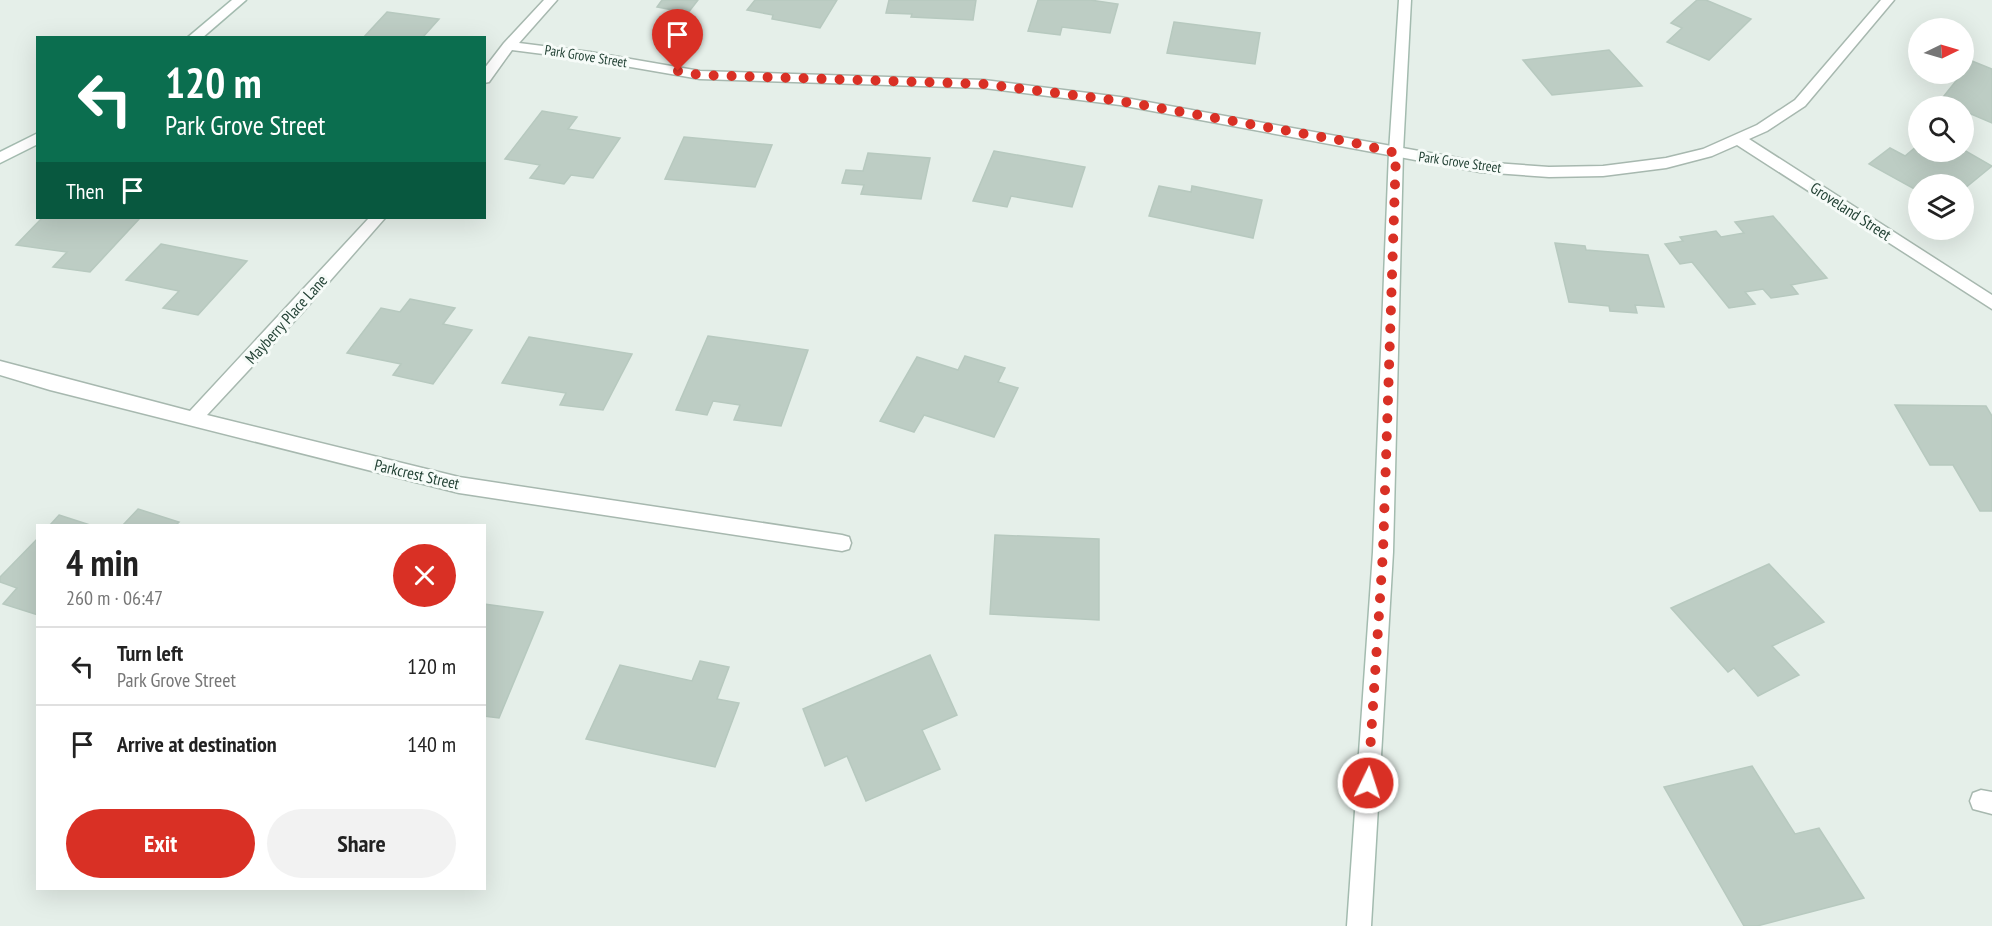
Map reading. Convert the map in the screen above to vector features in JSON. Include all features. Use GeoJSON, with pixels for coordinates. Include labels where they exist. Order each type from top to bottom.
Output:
{"type":"FeatureCollection","features":[{"type":"Feature","properties":{"kind":"street"},"geometry":{"type":"LineString","coordinates":[[195,36],[240,0]]}},
{"type":"Feature","properties":{"kind":"street"},"geometry":{"type":"LineString","coordinates":[[486,76],[509,46],[551,0]]}},
{"type":"Feature","properties":{"kind":"street"},"geometry":{"type":"LineString","coordinates":[[1359,926],[1383,552],[1396,153],[1405,0]]}},
{"type":"Feature","properties":{"kind":"street","name":"Park Grove Street"},"geometry":{"type":"LineString","coordinates":[[509,46],[590,56],[700,75],[995,85],[1120,101],[1350,142],[1396,153],[1480,166],[1549,172],[1603,171],[1666,163],[1707,153],[1740,140],[1762,128],[1800,103],[1888,0]]}},
{"type":"Feature","properties":{"kind":"street"},"geometry":{"type":"LineString","coordinates":[[0,158],[36,139]]}},
{"type":"Feature","properties":{"kind":"street","name":"Groveland Street"},"geometry":{"type":"LineString","coordinates":[[1740,140],[1992,303]]}},
{"type":"Feature","properties":{"kind":"street","name":"Mayberry Place Lane"},"geometry":{"type":"LineString","coordinates":[[193,419],[376,219]]}},
{"type":"Feature","properties":{"kind":"street","name":"Parkcrest Street"},"geometry":{"type":"LineString","coordinates":[[0,368],[50,383],[459,485],[842,543]]}},
{"type":"Feature","properties":{"kind":"building"},"geometry":{"type":"Polygon","coordinates":[[[662,0],[698,0],[688,13],[657,7],[662,0]]]}},
{"type":"Feature","properties":{"kind":"building"},"geometry":{"type":"Polygon","coordinates":[[[755,0],[837,0],[820,28],[772,19],[773,15],[747,10],[755,0]]]}},
{"type":"Feature","properties":{"kind":"building"},"geometry":{"type":"Polygon","coordinates":[[[889,0],[976,0],[973,20],[911,17],[912,14],[886,13],[889,0]]]}},
{"type":"Feature","properties":{"kind":"building"},"geometry":{"type":"Polygon","coordinates":[[[1038,0],[1090,0],[1118,4],[1110,33],[1062,27],[1060,35],[1028,31],[1038,0]]]}},
{"type":"Feature","properties":{"kind":"building"},"geometry":{"type":"Polygon","coordinates":[[[1697,0],[1706,0],[1751,19],[1709,60],[1667,42],[1682,28],[1671,23],[1697,0]]]}},
{"type":"Feature","properties":{"kind":"building"},"geometry":{"type":"Polygon","coordinates":[[[387,12],[439,19],[424,36],[365,36],[387,12]]]}},
{"type":"Feature","properties":{"kind":"building"},"geometry":{"type":"Polygon","coordinates":[[[1174,22],[1260,33],[1255,64],[1167,53],[1174,22]]]}},
{"type":"Feature","properties":{"kind":"building"},"geometry":{"type":"Polygon","coordinates":[[[1609,50],[1642,86],[1552,95],[1523,60],[1609,50]]]}},
{"type":"Feature","properties":{"kind":"building"},"geometry":{"type":"Polygon","coordinates":[[[1974,62],[1992,69],[1992,123],[1974,115],[1974,96],[1944,96],[1954,84],[1974,84],[1974,62]]]}},
{"type":"Feature","properties":{"kind":"building"},"geometry":{"type":"Polygon","coordinates":[[[542,111],[577,117],[568,129],[620,138],[593,178],[571,175],[564,184],[530,178],[540,165],[505,159],[542,111]]]}},
{"type":"Feature","properties":{"kind":"building"},"geometry":{"type":"Polygon","coordinates":[[[684,137],[772,145],[755,187],[665,179],[684,137]]]}},
{"type":"Feature","properties":{"kind":"building"},"geometry":{"type":"Polygon","coordinates":[[[1890,148],[1905,156],[1908,153],[1908,162],[1974,162],[1974,156],[1992,166],[1974,181],[1974,174],[1908,174],[1908,185],[1869,164],[1890,148]]]}},
{"type":"Feature","properties":{"kind":"building"},"geometry":{"type":"Polygon","coordinates":[[[994,151],[1085,167],[1072,207],[1011,196],[1007,207],[973,201],[994,151]]]}},
{"type":"Feature","properties":{"kind":"building"},"geometry":{"type":"Polygon","coordinates":[[[868,153],[930,158],[921,199],[861,194],[864,185],[842,183],[846,170],[863,171],[868,153]]]}},
{"type":"Feature","properties":{"kind":"building"},"geometry":{"type":"Polygon","coordinates":[[[1159,186],[1191,192],[1192,186],[1262,200],[1253,238],[1149,216],[1159,186]]]}},
{"type":"Feature","properties":{"kind":"building"},"geometry":{"type":"Polygon","coordinates":[[[1773,216],[1827,278],[1791,285],[1798,294],[1771,298],[1763,289],[1745,292],[1755,304],[1729,308],[1692,262],[1680,264],[1665,244],[1683,241],[1680,237],[1716,231],[1721,237],[1744,233],[1735,222],[1773,216]]]}},
{"type":"Feature","properties":{"kind":"building"},"geometry":{"type":"Polygon","coordinates":[[[41,219],[139,219],[90,272],[53,267],[67,252],[16,245],[41,219]]]}},
{"type":"Feature","properties":{"kind":"building"},"geometry":{"type":"Polygon","coordinates":[[[1555,243],[1585,246],[1586,250],[1648,255],[1664,307],[1635,305],[1637,313],[1610,311],[1609,306],[1569,302],[1555,243]]]}},
{"type":"Feature","properties":{"kind":"building"},"geometry":{"type":"Polygon","coordinates":[[[161,244],[247,261],[198,315],[163,308],[179,291],[126,280],[161,244]]]}},
{"type":"Feature","properties":{"kind":"building"},"geometry":{"type":"Polygon","coordinates":[[[410,299],[455,308],[443,324],[472,330],[433,384],[393,375],[401,364],[347,353],[381,308],[400,312],[410,299]]]}},
{"type":"Feature","properties":{"kind":"building"},"geometry":{"type":"Polygon","coordinates":[[[708,336],[808,350],[781,426],[734,420],[740,405],[713,401],[707,415],[676,410],[708,336]]]}},
{"type":"Feature","properties":{"kind":"building"},"geometry":{"type":"Polygon","coordinates":[[[529,337],[632,354],[603,410],[560,405],[566,393],[502,383],[529,337]]]}},
{"type":"Feature","properties":{"kind":"building"},"geometry":{"type":"Polygon","coordinates":[[[965,356],[1005,368],[998,382],[1018,388],[994,437],[924,415],[914,432],[880,421],[917,357],[958,370],[965,356]]]}},
{"type":"Feature","properties":{"kind":"building"},"geometry":{"type":"Polygon","coordinates":[[[1895,405],[1986,406],[1992,416],[1992,511],[1980,511],[1953,465],[1930,465],[1895,405]]]}},
{"type":"Feature","properties":{"kind":"building"},"geometry":{"type":"Polygon","coordinates":[[[138,509],[179,522],[177,524],[124,524],[138,509]]]}},
{"type":"Feature","properties":{"kind":"building"},"geometry":{"type":"Polygon","coordinates":[[[59,515],[87,524],[51,524],[59,515]]]}},
{"type":"Feature","properties":{"kind":"building"},"geometry":{"type":"Polygon","coordinates":[[[995,535],[1099,539],[1099,620],[990,614],[995,535]]]}},
{"type":"Feature","properties":{"kind":"building"},"geometry":{"type":"Polygon","coordinates":[[[36,540],[36,614],[3,604],[17,588],[0,582],[0,577],[36,540]]]}},
{"type":"Feature","properties":{"kind":"building"},"geometry":{"type":"Polygon","coordinates":[[[1769,564],[1824,622],[1772,646],[1799,675],[1758,696],[1734,668],[1728,672],[1671,608],[1769,564]]]}},
{"type":"Feature","properties":{"kind":"building"},"geometry":{"type":"Polygon","coordinates":[[[486,604],[543,612],[499,718],[486,716],[486,604]]]}},
{"type":"Feature","properties":{"kind":"building"},"geometry":{"type":"Polygon","coordinates":[[[930,655],[957,715],[922,730],[940,769],[866,801],[847,756],[825,766],[803,709],[930,655]]]}},
{"type":"Feature","properties":{"kind":"building"},"geometry":{"type":"Polygon","coordinates":[[[700,661],[729,667],[717,699],[739,703],[715,767],[586,739],[620,665],[692,681],[700,661]]]}},
{"type":"Feature","properties":{"kind":"building"},"geometry":{"type":"Polygon","coordinates":[[[1752,766],[1795,834],[1819,828],[1864,898],[1757,926],[1744,926],[1664,787],[1752,766]]]}},
{"type":"Feature","properties":{"kind":"route"},"geometry":{"type":"LineString","coordinates":[[678,71],[700,75],[984,84],[1120,101],[1350,142],[1396,153],[1383,552],[1368,783]]}}]}
